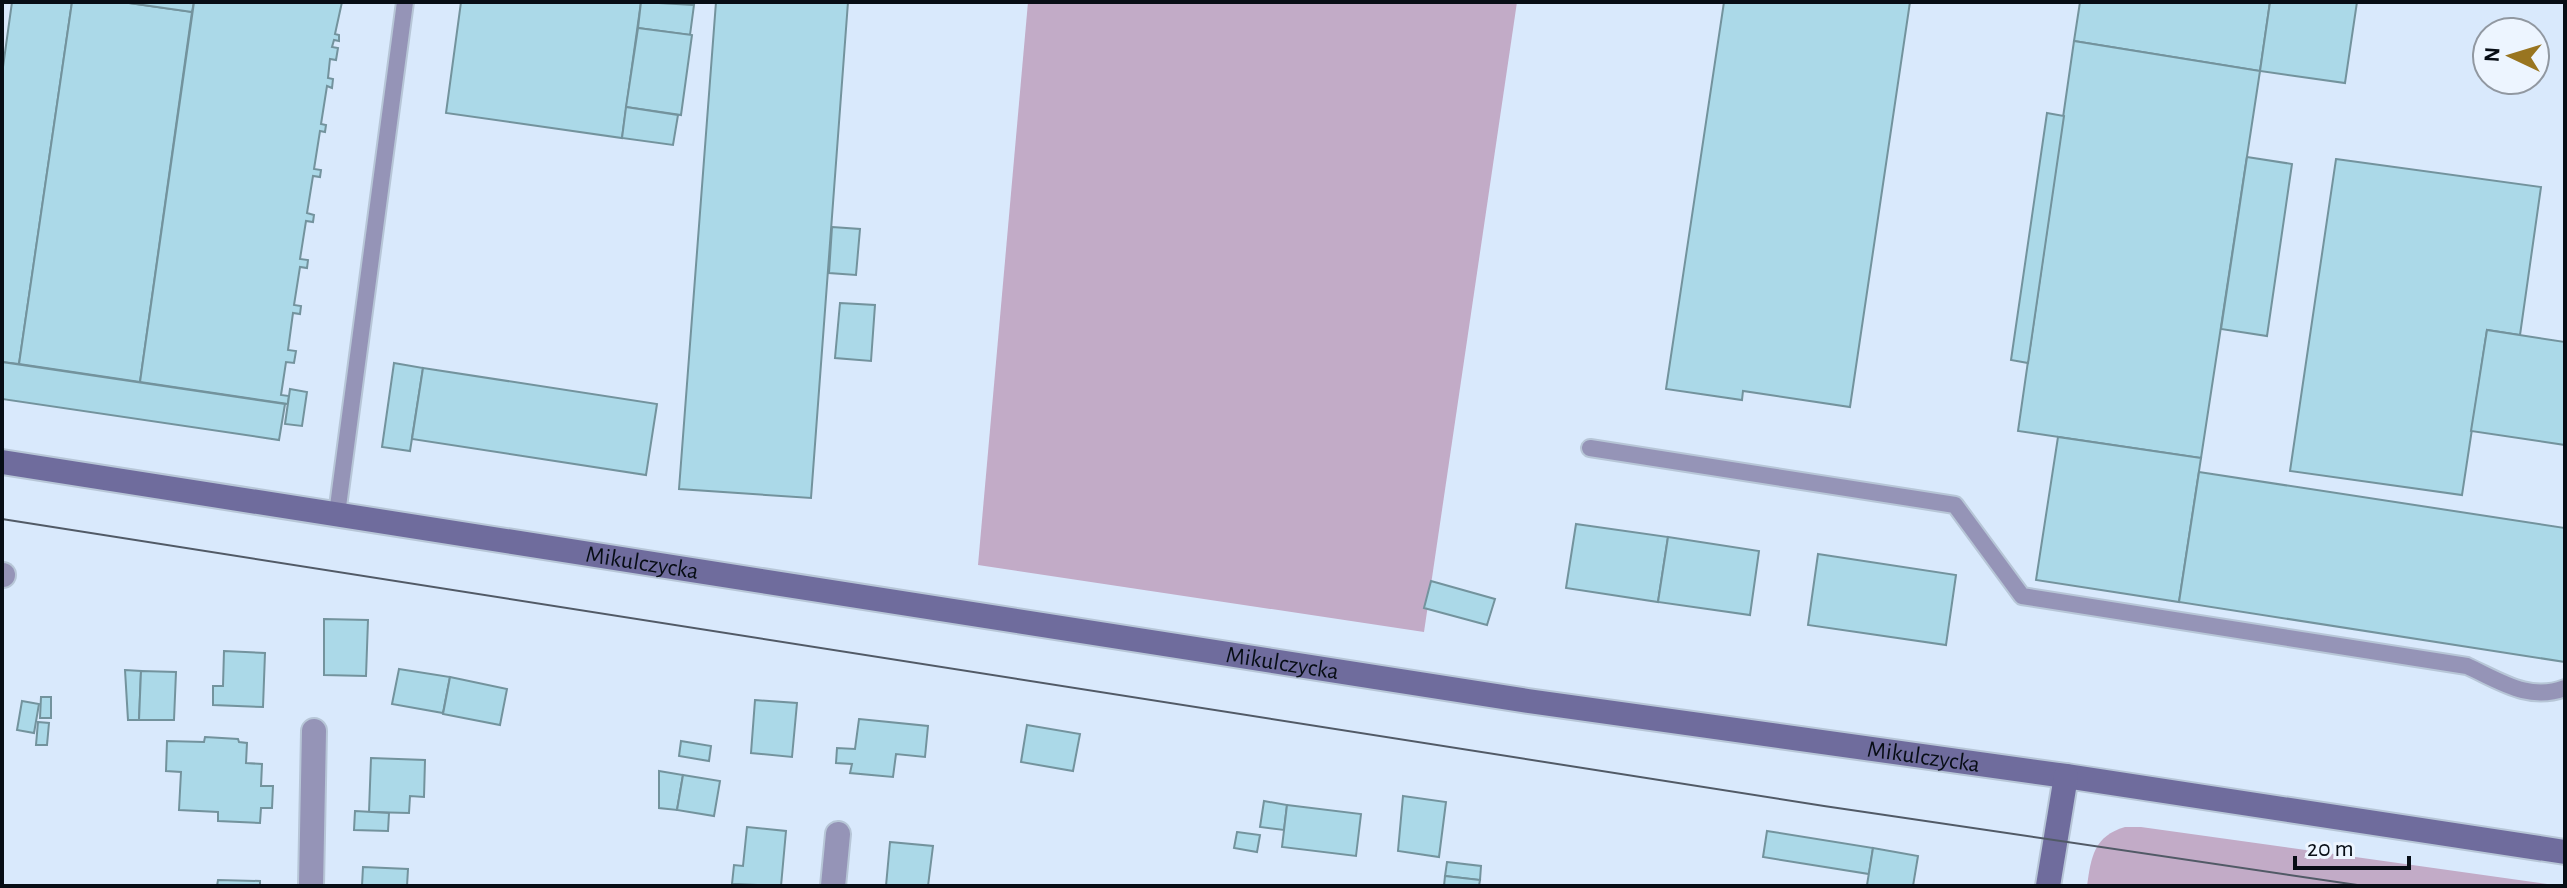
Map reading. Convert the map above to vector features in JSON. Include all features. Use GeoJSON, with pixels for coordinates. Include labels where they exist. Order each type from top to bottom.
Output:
{"type":"FeatureCollection","features":[{"type":"Feature","properties":{"kind":"main road","name":"Mikulczycka"},"geometry":{"type":"LineString","coordinates":[[2,462],[1528,701],[2066,776],[2565,852]]}},
{"type":"Feature","properties":{"kind":"main road"},"geometry":{"type":"LineString","coordinates":[[2048,886],[2066,776]]}},
{"type":"Feature","properties":{"kind":"street"},"geometry":{"type":"LineString","coordinates":[[311,886],[314,731]]}},
{"type":"Feature","properties":{"kind":"street"},"geometry":{"type":"LineString","coordinates":[[833,886],[838,834]]}},
{"type":"Feature","properties":{"kind":"lane"},"geometry":{"type":"LineString","coordinates":[[337,514],[405,2]]}},
{"type":"Feature","properties":{"kind":"lane"},"geometry":{"type":"LineString","coordinates":[[1590,448],[1955,505],[2022,596],[2467,666],[2515,688],[2545,696],[2565,688]]}},
{"type":"Feature","properties":{"kind":"shaded area"},"geometry":{"type":"Polygon","coordinates":[[[1028,2],[1517,2],[1424,632],[978,565],[1028,2]]]}},
{"type":"Feature","properties":{"kind":"shaded area"},"geometry":{"type":"Polygon","coordinates":[[[2125,827],[2562,886],[2087,886],[2090,866],[2100,842],[2125,827]]]}},
{"type":"Feature","properties":{"kind":"building"},"geometry":{"type":"Polygon","coordinates":[[[12,2],[72,2],[19,364],[2,362],[2,74],[12,2]]]}},
{"type":"Feature","properties":{"kind":"building"},"geometry":{"type":"Polygon","coordinates":[[[72,2],[122,2],[192,12],[140,382],[19,364],[72,2]]]}},
{"type":"Feature","properties":{"kind":"building"},"geometry":{"type":"Polygon","coordinates":[[[122,2],[194,2],[192,12],[122,2]]]}},
{"type":"Feature","properties":{"kind":"building"},"geometry":{"type":"Polygon","coordinates":[[[194,2],[342,2],[335,34],[339,35],[339,41],[334,40],[332,47],[338,48],[336,60],[330,59],[328,78],[333,79],[332,88],[327,86],[321,124],[326,125],[325,132],[320,131],[314,169],[321,170],[320,177],[313,176],[307,213],[314,215],[313,222],[306,221],[300,259],[308,260],[307,268],[300,267],[294,305],[301,306],[300,314],[293,313],[288,350],[296,351],[294,363],[286,362],[281,395],[289,396],[288,404],[140,382],[194,2]]]}},
{"type":"Feature","properties":{"kind":"building"},"geometry":{"type":"Polygon","coordinates":[[[461,2],[641,2],[622,138],[446,113],[461,2]]]}},
{"type":"Feature","properties":{"kind":"building"},"geometry":{"type":"Polygon","coordinates":[[[641,2],[694,5],[690,35],[638,28],[641,2]]]}},
{"type":"Feature","properties":{"kind":"building"},"geometry":{"type":"Polygon","coordinates":[[[716,2],[848,2],[811,498],[679,489],[716,2]]]}},
{"type":"Feature","properties":{"kind":"building"},"geometry":{"type":"Polygon","coordinates":[[[1724,2],[1910,2],[1850,407],[1743,391],[1742,400],[1666,389],[1724,2]]]}},
{"type":"Feature","properties":{"kind":"building"},"geometry":{"type":"Polygon","coordinates":[[[2080,2],[2270,2],[2260,71],[2074,41],[2080,2]]]}},
{"type":"Feature","properties":{"kind":"building"},"geometry":{"type":"Polygon","coordinates":[[[2270,2],[2357,2],[2345,83],[2260,71],[2270,2]]]}},
{"type":"Feature","properties":{"kind":"building"},"geometry":{"type":"Polygon","coordinates":[[[638,28],[692,35],[681,115],[626,107],[638,28]]]}},
{"type":"Feature","properties":{"kind":"building"},"geometry":{"type":"Polygon","coordinates":[[[2074,41],[2260,71],[2201,458],[2018,431],[2074,41]]]}},
{"type":"Feature","properties":{"kind":"building"},"geometry":{"type":"Polygon","coordinates":[[[626,107],[678,115],[673,145],[622,138],[626,107]]]}},
{"type":"Feature","properties":{"kind":"building"},"geometry":{"type":"Polygon","coordinates":[[[2047,113],[2064,116],[2028,363],[2011,360],[2047,113]]]}},
{"type":"Feature","properties":{"kind":"building"},"geometry":{"type":"Polygon","coordinates":[[[2247,157],[2292,164],[2267,336],[2221,329],[2247,157]]]}},
{"type":"Feature","properties":{"kind":"building"},"geometry":{"type":"Polygon","coordinates":[[[2336,159],[2541,187],[2520,335],[2487,330],[2462,495],[2290,471],[2336,159]]]}},
{"type":"Feature","properties":{"kind":"building"},"geometry":{"type":"Polygon","coordinates":[[[832,227],[860,229],[856,275],[829,273],[832,227]]]}},
{"type":"Feature","properties":{"kind":"building"},"geometry":{"type":"Polygon","coordinates":[[[840,303],[875,305],[871,361],[835,358],[840,303]]]}},
{"type":"Feature","properties":{"kind":"building"},"geometry":{"type":"Polygon","coordinates":[[[2487,330],[2565,342],[2565,445],[2471,431],[2487,330]]]}},
{"type":"Feature","properties":{"kind":"building"},"geometry":{"type":"Polygon","coordinates":[[[2,362],[285,404],[279,440],[2,399],[2,362]]]}},
{"type":"Feature","properties":{"kind":"building"},"geometry":{"type":"Polygon","coordinates":[[[394,363],[423,368],[410,451],[382,447],[394,363]]]}},
{"type":"Feature","properties":{"kind":"building"},"geometry":{"type":"Polygon","coordinates":[[[423,368],[657,404],[646,475],[412,439],[423,368]]]}},
{"type":"Feature","properties":{"kind":"building"},"geometry":{"type":"Polygon","coordinates":[[[290,389],[307,392],[302,426],[285,424],[290,389]]]}},
{"type":"Feature","properties":{"kind":"building"},"geometry":{"type":"Polygon","coordinates":[[[2058,437],[2201,458],[2179,602],[2036,580],[2058,437]]]}},
{"type":"Feature","properties":{"kind":"building"},"geometry":{"type":"Polygon","coordinates":[[[2199,472],[2565,528],[2565,662],[2179,602],[2199,472]]]}},
{"type":"Feature","properties":{"kind":"building"},"geometry":{"type":"Polygon","coordinates":[[[1576,524],[1668,537],[1658,602],[1566,588],[1576,524]]]}},
{"type":"Feature","properties":{"kind":"building"},"geometry":{"type":"Polygon","coordinates":[[[1668,537],[1759,551],[1750,615],[1658,602],[1668,537]]]}},
{"type":"Feature","properties":{"kind":"building"},"geometry":{"type":"Polygon","coordinates":[[[1818,554],[1956,575],[1946,645],[1808,625],[1818,554]]]}},
{"type":"Feature","properties":{"kind":"building"},"geometry":{"type":"Polygon","coordinates":[[[1431,581],[1495,599],[1487,625],[1424,608],[1431,581]]]}},
{"type":"Feature","properties":{"kind":"building"},"geometry":{"type":"Polygon","coordinates":[[[324,619],[368,620],[366,676],[324,675],[324,619]]]}},
{"type":"Feature","properties":{"kind":"building"},"geometry":{"type":"Polygon","coordinates":[[[224,651],[265,653],[263,707],[213,705],[213,686],[223,686],[224,651]]]}},
{"type":"Feature","properties":{"kind":"building"},"geometry":{"type":"Polygon","coordinates":[[[399,669],[450,677],[443,713],[392,704],[399,669]]]}},
{"type":"Feature","properties":{"kind":"building"},"geometry":{"type":"Polygon","coordinates":[[[125,670],[141,671],[139,720],[128,720],[125,670]]]}},
{"type":"Feature","properties":{"kind":"building"},"geometry":{"type":"Polygon","coordinates":[[[141,671],[176,672],[174,720],[139,720],[141,671]]]}},
{"type":"Feature","properties":{"kind":"building"},"geometry":{"type":"Polygon","coordinates":[[[450,677],[507,689],[500,725],[443,714],[450,677]]]}},
{"type":"Feature","properties":{"kind":"building"},"geometry":{"type":"Polygon","coordinates":[[[41,697],[51,697],[51,718],[40,718],[41,697]]]}},
{"type":"Feature","properties":{"kind":"building"},"geometry":{"type":"Polygon","coordinates":[[[755,700],[797,703],[792,757],[751,753],[755,700]]]}},
{"type":"Feature","properties":{"kind":"building"},"geometry":{"type":"Polygon","coordinates":[[[22,701],[39,704],[34,733],[17,730],[22,701]]]}},
{"type":"Feature","properties":{"kind":"building"},"geometry":{"type":"Polygon","coordinates":[[[859,719],[928,726],[925,757],[896,754],[893,777],[850,773],[852,764],[836,763],[837,748],[855,749],[859,719]]]}},
{"type":"Feature","properties":{"kind":"building"},"geometry":{"type":"Polygon","coordinates":[[[38,722],[49,723],[47,745],[36,745],[38,722]]]}},
{"type":"Feature","properties":{"kind":"building"},"geometry":{"type":"Polygon","coordinates":[[[1027,725],[1080,734],[1073,771],[1021,762],[1027,725]]]}},
{"type":"Feature","properties":{"kind":"building"},"geometry":{"type":"Polygon","coordinates":[[[205,737],[238,739],[247,743],[246,763],[262,764],[261,786],[273,786],[272,808],[261,808],[260,823],[218,821],[218,812],[179,810],[181,772],[166,771],[167,741],[204,742],[205,737]]]}},
{"type":"Feature","properties":{"kind":"building"},"geometry":{"type":"Polygon","coordinates":[[[681,741],[711,746],[709,761],[679,756],[681,741]]]}},
{"type":"Feature","properties":{"kind":"building"},"geometry":{"type":"Polygon","coordinates":[[[371,758],[425,760],[424,797],[410,796],[409,813],[369,812],[371,758]]]}},
{"type":"Feature","properties":{"kind":"building"},"geometry":{"type":"Polygon","coordinates":[[[659,771],[683,775],[677,810],[659,808],[659,771]]]}},
{"type":"Feature","properties":{"kind":"building"},"geometry":{"type":"Polygon","coordinates":[[[683,775],[720,781],[714,816],[677,810],[683,775]]]}},
{"type":"Feature","properties":{"kind":"building"},"geometry":{"type":"Polygon","coordinates":[[[1403,796],[1446,802],[1439,857],[1398,851],[1403,796]]]}},
{"type":"Feature","properties":{"kind":"building"},"geometry":{"type":"Polygon","coordinates":[[[1264,801],[1287,805],[1284,830],[1260,827],[1264,801]]]}},
{"type":"Feature","properties":{"kind":"building"},"geometry":{"type":"Polygon","coordinates":[[[1287,805],[1361,814],[1356,856],[1282,847],[1287,805]]]}},
{"type":"Feature","properties":{"kind":"building"},"geometry":{"type":"Polygon","coordinates":[[[355,811],[389,813],[388,831],[354,830],[355,811]]]}},
{"type":"Feature","properties":{"kind":"building"},"geometry":{"type":"Polygon","coordinates":[[[747,827],[786,831],[781,886],[732,884],[734,865],[743,866],[747,827]]]}},
{"type":"Feature","properties":{"kind":"building"},"geometry":{"type":"Polygon","coordinates":[[[1767,831],[1873,848],[1869,874],[1763,857],[1767,831]]]}},
{"type":"Feature","properties":{"kind":"building"},"geometry":{"type":"Polygon","coordinates":[[[1237,832],[1260,835],[1257,852],[1234,848],[1237,832]]]}},
{"type":"Feature","properties":{"kind":"building"},"geometry":{"type":"Polygon","coordinates":[[[890,842],[933,846],[928,886],[886,886],[890,842]]]}},
{"type":"Feature","properties":{"kind":"building"},"geometry":{"type":"Polygon","coordinates":[[[1873,848],[1918,856],[1913,886],[1867,885],[1873,848]]]}},
{"type":"Feature","properties":{"kind":"building"},"geometry":{"type":"Polygon","coordinates":[[[1447,862],[1481,866],[1480,880],[1445,876],[1447,862]]]}},
{"type":"Feature","properties":{"kind":"building"},"geometry":{"type":"Polygon","coordinates":[[[363,867],[408,869],[407,886],[362,886],[363,867]]]}},
{"type":"Feature","properties":{"kind":"building"},"geometry":{"type":"Polygon","coordinates":[[[1445,876],[1480,880],[1479,886],[1444,886],[1445,876]]]}},
{"type":"Feature","properties":{"kind":"building"},"geometry":{"type":"Polygon","coordinates":[[[218,880],[260,881],[260,886],[217,886],[218,880]]]}},
{"type":"Feature","properties":{"kind":"tram line"},"geometry":{"type":"LineString","coordinates":[[2,519],[1824,806],[2364,886]]}}]}
